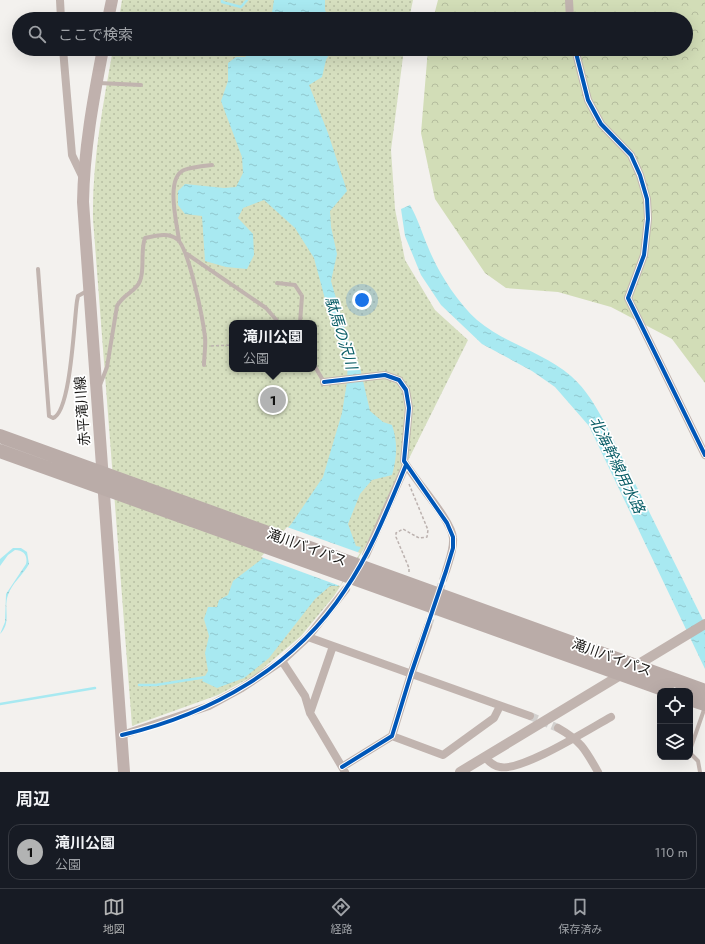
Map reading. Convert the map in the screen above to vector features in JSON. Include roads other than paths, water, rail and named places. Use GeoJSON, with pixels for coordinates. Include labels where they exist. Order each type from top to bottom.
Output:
{"type":"FeatureCollection","features":[{"type":"Feature","properties":{"kind":"highway","name":"滝川バイパス"},"geometry":{"type":"LineString","coordinates":[[0,436],[350,577],[635,666],[705,691]]}},
{"type":"Feature","properties":{"kind":"highway","name":"滝川バイパス"},"geometry":{"type":"LineString","coordinates":[[0,451],[660,688]]}},
{"type":"Feature","properties":{"kind":"highway"},"geometry":{"type":"LineString","coordinates":[[693,700],[705,705]]}},
{"type":"Feature","properties":{"kind":"main road"},"geometry":{"type":"LineString","coordinates":[[109,12],[112,0]]}},
{"type":"Feature","properties":{"kind":"main road","name":"赤平滝川線"},"geometry":{"type":"LineString","coordinates":[[102,56],[89,124],[83,178],[83,202],[124,772]]}},
{"type":"Feature","properties":{"kind":"street"},"geometry":{"type":"LineString","coordinates":[[60,0],[61,12]]}},
{"type":"Feature","properties":{"kind":"street"},"geometry":{"type":"LineString","coordinates":[[569,0],[570,12]]}},
{"type":"Feature","properties":{"kind":"street"},"geometry":{"type":"LineString","coordinates":[[64,56],[72,155],[83,178]]}},
{"type":"Feature","properties":{"kind":"street"},"geometry":{"type":"LineString","coordinates":[[577,56],[588,100],[601,124],[631,155],[640,175],[646,199],[648,219],[644,255],[628,298],[705,455]]}},
{"type":"Feature","properties":{"kind":"street"},"geometry":{"type":"LineString","coordinates":[[324,382],[370,378],[385,375],[399,380],[406,390],[410,408],[404,454],[406,465],[447,523],[453,537],[453,548],[446,571]]}},
{"type":"Feature","properties":{"kind":"street"},"geometry":{"type":"LineString","coordinates":[[366,555],[406,465]]}},
{"type":"Feature","properties":{"kind":"street"},"geometry":{"type":"LineString","coordinates":[[122,735],[209,706],[242,688],[282,661],[308,637],[350,577]]}},
{"type":"Feature","properties":{"kind":"street"},"geometry":{"type":"LineString","coordinates":[[460,772],[705,624]]}},
{"type":"Feature","properties":{"kind":"street"},"geometry":{"type":"LineString","coordinates":[[282,661],[305,696],[310,713],[344,769],[392,736],[411,674],[428,626]]}},
{"type":"Feature","properties":{"kind":"street"},"geometry":{"type":"LineString","coordinates":[[308,637],[530,716]]}},
{"type":"Feature","properties":{"kind":"street"},"geometry":{"type":"LineString","coordinates":[[310,713],[333,646]]}},
{"type":"Feature","properties":{"kind":"street"},"geometry":{"type":"LineString","coordinates":[[392,736],[443,755],[494,718],[500,706]]}},
{"type":"Feature","properties":{"kind":"street"},"geometry":{"type":"LineString","coordinates":[[485,757],[491,764],[500,768],[511,766],[541,756],[610,717]]}},
{"type":"Feature","properties":{"kind":"street"},"geometry":{"type":"LineString","coordinates":[[558,728],[574,737],[583,747],[598,772]]}},
{"type":"Feature","properties":{"kind":"lane"},"geometry":{"type":"LineString","coordinates":[[96,83],[141,85]]}},
{"type":"Feature","properties":{"kind":"lane"},"geometry":{"type":"LineString","coordinates":[[204,365],[205,346],[201,317],[186,254],[179,240],[173,199],[174,185],[177,175],[184,170],[212,165]]}},
{"type":"Feature","properties":{"kind":"lane"},"geometry":{"type":"LineString","coordinates":[[96,396],[107,366],[117,306],[122,297],[137,287],[141,279],[141,248],[145,238],[170,235],[179,240]]}},
{"type":"Feature","properties":{"kind":"lane"},"geometry":{"type":"LineString","coordinates":[[186,254],[266,308],[276,320]]}},
{"type":"Feature","properties":{"kind":"lane"},"geometry":{"type":"LineString","coordinates":[[38,269],[49,416],[51,418],[54,418],[57,415],[69,382],[78,296],[89,290]]}},
{"type":"Feature","properties":{"kind":"lane"},"geometry":{"type":"LineString","coordinates":[[277,283],[295,284],[302,296],[300,320]]}},
{"type":"Feature","properties":{"kind":"lane"},"geometry":{"type":"LineString","coordinates":[[317,370],[324,382]]}},
{"type":"Feature","properties":{"kind":"lane"},"geometry":{"type":"LineString","coordinates":[[693,742],[705,705]]}},
{"type":"Feature","properties":{"kind":"lane"},"geometry":{"type":"LineString","coordinates":[[693,755],[698,761],[700,772]]}},
{"type":"Feature","properties":{"kind":"water"},"geometry":{"type":"Polygon","coordinates":[[[274,0],[325,0],[326,12],[272,12],[274,0]]]}},
{"type":"Feature","properties":{"kind":"water"},"geometry":{"type":"Polygon","coordinates":[[[328,56],[322,77],[309,85],[328,133],[347,191],[330,211],[331,227],[337,254],[331,281],[348,339],[360,368],[370,411],[383,422],[392,425],[396,444],[396,456],[392,475],[372,480],[360,494],[348,524],[356,546],[361,547],[338,586],[330,586],[315,599],[269,658],[244,678],[217,688],[202,681],[208,671],[205,653],[209,636],[204,619],[208,607],[217,607],[219,600],[228,595],[233,581],[262,559],[292,523],[323,477],[342,413],[347,382],[348,358],[325,299],[314,258],[295,228],[264,200],[243,208],[238,218],[253,234],[254,255],[247,269],[226,267],[205,261],[202,216],[185,214],[178,205],[178,191],[185,184],[224,188],[236,187],[243,173],[242,157],[221,101],[228,81],[228,63],[236,57],[328,56]]]}},
{"type":"Feature","properties":{"kind":"water","name":"北海幹線用水路"},"geometry":{"type":"Polygon","coordinates":[[[410,205],[437,266],[462,305],[477,320],[500,336],[548,360],[571,376],[577,381],[595,405],[705,624],[705,669],[589,426],[555,387],[532,371],[482,344],[441,305],[421,275],[405,236],[401,209],[410,205]]]}},
{"type":"Feature","properties":{"kind":"water"},"geometry":{"type":"Polygon","coordinates":[[[13,548],[21,548],[27,552],[29,564],[8,595],[6,605],[6,625],[0,634],[5,622],[6,594],[26,564],[25,554],[21,551],[15,550],[8,555],[0,566],[0,559],[13,548]]]}},
{"type":"Feature","properties":{"kind":"waterway","name":"駄馬の沢川"},"geometry":{"type":"LineString","coordinates":[[222,0],[222,2],[241,7],[247,0]]}},
{"type":"Feature","properties":{"kind":"waterway","name":"駄馬の沢川"},"geometry":{"type":"LineString","coordinates":[[139,685],[156,685],[206,677]]}},
{"type":"Feature","properties":{"kind":"waterway","name":"駄馬の沢川"},"geometry":{"type":"LineString","coordinates":[[0,704],[95,688]]}},
{"type":"Feature","properties":{"kind":"tunnel"},"geometry":{"type":"LineString","coordinates":[[428,626],[446,571]]}},
{"type":"Feature","properties":{"kind":"tunnel"},"geometry":{"type":"LineString","coordinates":[[530,716],[558,728]]}},
{"type":"Feature","properties":{"kind":"place","name":"滝川公園"},"geometry":{"type":"Point","coordinates":[273,400]}}]}
